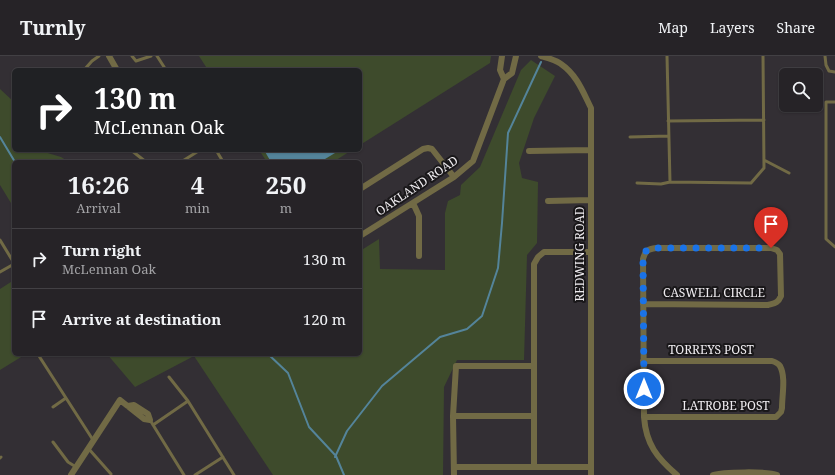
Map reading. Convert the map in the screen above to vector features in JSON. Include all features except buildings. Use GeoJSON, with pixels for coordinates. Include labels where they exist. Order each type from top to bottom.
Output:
{"type":"FeatureCollection","features":[{"type":"Feature","properties":{"kind":"street"},"geometry":{"type":"LineString","coordinates":[[109,56],[117,68]]}},
{"type":"Feature","properties":{"kind":"street","name":"OAKLAND ROAD"},"geometry":{"type":"LineString","coordinates":[[502,56],[500,70],[504,79]]}},
{"type":"Feature","properties":{"kind":"street","name":"OAKLAND ROAD"},"geometry":{"type":"LineString","coordinates":[[362,235],[454,177],[473,161],[504,79],[512,73],[516,56]]}},
{"type":"Feature","properties":{"kind":"street","name":"REDWING ROAD"},"geometry":{"type":"LineString","coordinates":[[541,56],[560,63],[571,72],[591,108],[591,475]]}},
{"type":"Feature","properties":{"kind":"street"},"geometry":{"type":"LineString","coordinates":[[362,188],[423,149],[428,148],[432,149],[454,177]]}},
{"type":"Feature","properties":{"kind":"street"},"geometry":{"type":"LineString","coordinates":[[529,150],[591,150]]}},
{"type":"Feature","properties":{"kind":"street"},"geometry":{"type":"LineString","coordinates":[[548,201],[591,200]]}},
{"type":"Feature","properties":{"kind":"street"},"geometry":{"type":"LineString","coordinates":[[413,203],[419,216],[419,256]]}},
{"type":"Feature","properties":{"kind":"street","name":"CASWELL CIRCLE"},"geometry":{"type":"LineString","coordinates":[[771,248],[777,250],[780,254],[781,289],[779,300],[776,303],[768,305],[643,304],[643,259],[644,254],[648,249],[771,248]]}},
{"type":"Feature","properties":{"kind":"street"},"geometry":{"type":"LineString","coordinates":[[534,467],[534,264],[538,257],[544,252],[591,252]]}},
{"type":"Feature","properties":{"kind":"street"},"geometry":{"type":"LineString","coordinates":[[643,304],[644,417],[646,433],[650,444],[662,462],[676,475]]}},
{"type":"Feature","properties":{"kind":"street","name":"TORREYS POST"},"geometry":{"type":"LineString","coordinates":[[643,361],[772,361],[778,364]]}},
{"type":"Feature","properties":{"kind":"street","name":"LATROBE POST"},"geometry":{"type":"LineString","coordinates":[[644,417],[776,416],[781,412],[782,408],[783,381],[782,372],[778,364]]}},
{"type":"Feature","properties":{"kind":"street"},"geometry":{"type":"LineString","coordinates":[[454,475],[453,416],[456,366],[534,366]]}},
{"type":"Feature","properties":{"kind":"street"},"geometry":{"type":"LineString","coordinates":[[71,475],[120,400],[128,406],[134,404],[148,414],[152,423]]}},
{"type":"Feature","properties":{"kind":"street"},"geometry":{"type":"LineString","coordinates":[[453,416],[533,416]]}},
{"type":"Feature","properties":{"kind":"street"},"geometry":{"type":"LineString","coordinates":[[454,467],[591,467]]}},
{"type":"Feature","properties":{"kind":"street"},"geometry":{"type":"LineString","coordinates":[[713,475],[724,473],[768,473],[777,475]]}},
{"type":"Feature","properties":{"kind":"lane"},"geometry":{"type":"LineString","coordinates":[[86,66],[99,56]]}},
{"type":"Feature","properties":{"kind":"lane"},"geometry":{"type":"LineString","coordinates":[[132,56],[136,61],[151,56]]}},
{"type":"Feature","properties":{"kind":"lane"},"geometry":{"type":"LineString","coordinates":[[157,56],[165,68]]}},
{"type":"Feature","properties":{"kind":"lane"},"geometry":{"type":"LineString","coordinates":[[667,56],[670,182]]}},
{"type":"Feature","properties":{"kind":"lane"},"geometry":{"type":"LineString","coordinates":[[637,183],[661,184],[670,182],[751,182],[764,168],[763,56]]}},
{"type":"Feature","properties":{"kind":"lane"},"geometry":{"type":"LineString","coordinates":[[825,56],[826,65],[829,71],[835,72]]}},
{"type":"Feature","properties":{"kind":"lane"},"geometry":{"type":"LineString","coordinates":[[835,102],[826,102],[826,239],[835,247]]}},
{"type":"Feature","properties":{"kind":"lane"},"geometry":{"type":"LineString","coordinates":[[668,121],[764,120]]}},
{"type":"Feature","properties":{"kind":"lane"},"geometry":{"type":"LineString","coordinates":[[630,137],[669,136]]}},
{"type":"Feature","properties":{"kind":"lane"},"geometry":{"type":"LineString","coordinates":[[134,152],[144,160]]}},
{"type":"Feature","properties":{"kind":"lane"},"geometry":{"type":"LineString","coordinates":[[184,160],[197,152]]}},
{"type":"Feature","properties":{"kind":"lane"},"geometry":{"type":"LineString","coordinates":[[764,160],[789,173]]}},
{"type":"Feature","properties":{"kind":"lane"},"geometry":{"type":"LineString","coordinates":[[0,240],[12,260]]}},
{"type":"Feature","properties":{"kind":"lane"},"geometry":{"type":"LineString","coordinates":[[0,272],[12,264]]}},
{"type":"Feature","properties":{"kind":"lane"},"geometry":{"type":"LineString","coordinates":[[39,356],[93,440]]}},
{"type":"Feature","properties":{"kind":"lane"},"geometry":{"type":"LineString","coordinates":[[169,376],[188,401],[234,475]]}},
{"type":"Feature","properties":{"kind":"lane"},"geometry":{"type":"LineString","coordinates":[[53,407],[66,398]]}},
{"type":"Feature","properties":{"kind":"lane"},"geometry":{"type":"LineString","coordinates":[[184,475],[152,423],[188,401]]}},
{"type":"Feature","properties":{"kind":"lane"},"geometry":{"type":"LineString","coordinates":[[53,442],[68,462],[76,467]]}},
{"type":"Feature","properties":{"kind":"lane"},"geometry":{"type":"LineString","coordinates":[[88,448],[111,474]]}},
{"type":"Feature","properties":{"kind":"lane"},"geometry":{"type":"LineString","coordinates":[[195,475],[223,457]]}},
{"type":"Feature","properties":{"kind":"green space"},"geometry":{"type":"Polygon","coordinates":[[[199,56],[491,56],[490,63],[362,144],[362,68],[207,68],[199,56]]]}},
{"type":"Feature","properties":{"kind":"green space"},"geometry":{"type":"Polygon","coordinates":[[[531,60],[555,76],[534,118],[519,163],[522,178],[538,182],[537,243],[527,255],[524,360],[457,360],[444,387],[443,475],[273,475],[194,356],[362,356],[362,250],[379,239],[380,269],[445,270],[445,213],[448,201],[460,195],[461,185],[480,167],[521,70],[531,60]]]}},
{"type":"Feature","properties":{"kind":"green space"},"geometry":{"type":"Polygon","coordinates":[[[0,89],[12,100],[12,152],[44,152],[66,160],[12,160],[12,205],[0,185],[0,89]]]}},
{"type":"Feature","properties":{"kind":"green space"},"geometry":{"type":"Polygon","coordinates":[[[260,152],[349,152],[336,160],[266,160],[260,152]]]}},
{"type":"Feature","properties":{"kind":"green space"},"geometry":{"type":"Polygon","coordinates":[[[12,281],[12,356],[23,356],[0,370],[0,289],[12,281]]]}},
{"type":"Feature","properties":{"kind":"green space"},"geometry":{"type":"Polygon","coordinates":[[[109,356],[194,356],[135,387],[109,356]]]}},
{"type":"Feature","properties":{"kind":"water"},"geometry":{"type":"Polygon","coordinates":[[[265,152],[337,152],[323,160],[270,160],[265,152]]]}},
{"type":"Feature","properties":{"kind":"waterway"},"geometry":{"type":"LineString","coordinates":[[335,457],[347,431],[382,386],[440,337],[467,329],[482,316],[498,268],[508,133],[541,62]]}},
{"type":"Feature","properties":{"kind":"waterway"},"geometry":{"type":"LineString","coordinates":[[0,137],[14,160]]}},
{"type":"Feature","properties":{"kind":"waterway"},"geometry":{"type":"LineString","coordinates":[[270,356],[288,373],[309,427],[336,456],[344,475]]}},
{"type":"Feature","properties":{"kind":"route"},"geometry":{"type":"LineString","coordinates":[[644,389],[643,259],[646,251],[648,249],[656,248],[771,248]]}}]}
